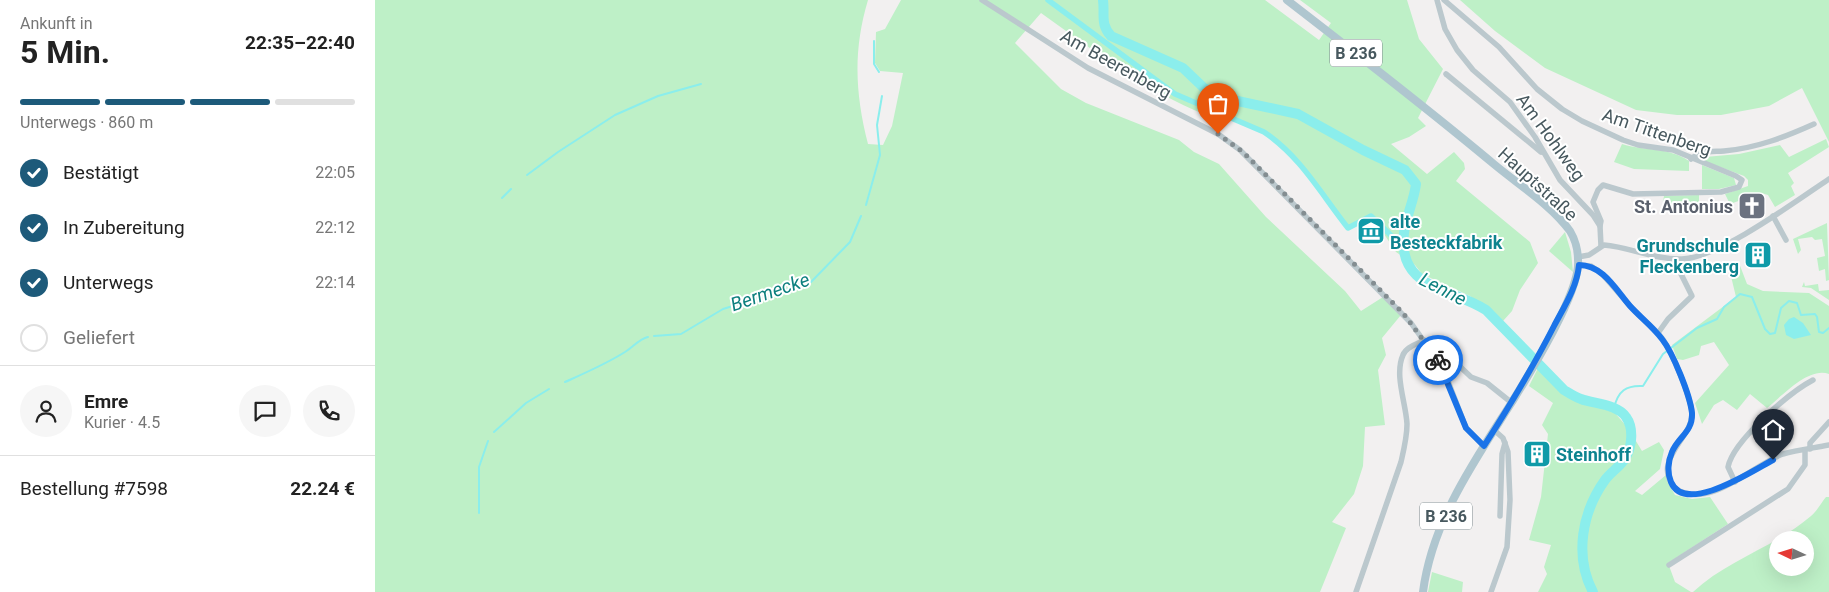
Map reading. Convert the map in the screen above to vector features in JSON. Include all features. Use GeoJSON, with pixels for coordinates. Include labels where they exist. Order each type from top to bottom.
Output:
{"type":"FeatureCollection","features":[{"type":"Feature","properties":{"kind":"main road","name":"Hauptstraße"},"geometry":{"type":"LineString","coordinates":[[1287,0],[1414,98],[1526,190],[1566,227],[1572,236],[1578,261]]}},
{"type":"Feature","properties":{"kind":"main road","name":"B 236"},"geometry":{"type":"LineString","coordinates":[[1423,592],[1430,562],[1447,516],[1484,446],[1539,356],[1574,286],[1578,261]]}},
{"type":"Feature","properties":{"kind":"street","name":"Am Beerenberg"},"geometry":{"type":"LineString","coordinates":[[982,0],[1088,68],[1233,144],[1398,308],[1424,340],[1443,368],[1466,428],[1484,446]]}},
{"type":"Feature","properties":{"kind":"street","name":"Am Hohlweg"},"geometry":{"type":"LineString","coordinates":[[1437,0],[1445,30],[1457,50],[1477,74],[1510,102],[1535,137],[1560,180],[1593,214],[1600,226]]}},
{"type":"Feature","properties":{"kind":"street","name":"Am Tittenberg"},"geometry":{"type":"LineString","coordinates":[[1444,0],[1490,38],[1537,89],[1581,121],[1623,140],[1638,145],[1673,150],[1741,178],[1742,184],[1721,192],[1633,194],[1603,186],[1598,190],[1593,202],[1601,222],[1600,226]]}},
{"type":"Feature","properties":{"kind":"street"},"geometry":{"type":"LineString","coordinates":[[1446,74],[1544,154]]}},
{"type":"Feature","properties":{"kind":"street"},"geometry":{"type":"LineString","coordinates":[[1691,159],[1699,153],[1738,150],[1767,144],[1814,124]]}},
{"type":"Feature","properties":{"kind":"street"},"geometry":{"type":"LineString","coordinates":[[1578,261],[1601,246],[1606,245],[1676,259],[1695,257],[1720,247],[1829,180]]}},
{"type":"Feature","properties":{"kind":"street"},"geometry":{"type":"LineString","coordinates":[[1773,216],[1786,240]]}},
{"type":"Feature","properties":{"kind":"street"},"geometry":{"type":"LineString","coordinates":[[1600,226],[1601,246]]}},
{"type":"Feature","properties":{"kind":"street"},"geometry":{"type":"LineString","coordinates":[[1657,333],[1668,319],[1693,296],[1676,264],[1676,259]]}},
{"type":"Feature","properties":{"kind":"street"},"geometry":{"type":"LineString","coordinates":[[1578,261],[1601,273],[1665,342],[1671,355],[1690,405],[1692,418],[1688,431],[1672,452],[1669,466],[1671,483],[1679,491],[1692,494],[1717,490],[1782,455],[1829,445]]}},
{"type":"Feature","properties":{"kind":"street"},"geometry":{"type":"LineString","coordinates":[[1356,592],[1401,462],[1405,445],[1407,422],[1400,374],[1402,357],[1409,348],[1424,340]]}},
{"type":"Feature","properties":{"kind":"street"},"geometry":{"type":"LineString","coordinates":[[1453,359],[1468,374],[1487,383],[1512,403]]}},
{"type":"Feature","properties":{"kind":"street"},"geometry":{"type":"LineString","coordinates":[[1735,482],[1728,467],[1736,448],[1789,395],[1813,380]]}},
{"type":"Feature","properties":{"kind":"street"},"geometry":{"type":"LineString","coordinates":[[1669,564],[1788,489],[1805,465],[1807,449],[1810,443],[1829,422]]}},
{"type":"Feature","properties":{"kind":"street"},"geometry":{"type":"LineString","coordinates":[[1491,592],[1503,559],[1509,531],[1510,480],[1505,443],[1494,430]]}},
{"type":"Feature","properties":{"kind":"street"},"geometry":{"type":"LineString","coordinates":[[1500,516],[1502,454],[1505,443]]}},
{"type":"Feature","properties":{"kind":"green space"},"geometry":{"type":"Polygon","coordinates":[[[375,0],[868,0],[860,36],[857,72],[858,89],[868,144],[883,145],[892,126],[903,73],[880,71],[875,63],[876,32],[885,29],[901,0],[1265,0],[1319,40],[1331,23],[1300,0],[1407,0],[1419,39],[1443,69],[1418,118],[1426,126],[1409,137],[1391,144],[1427,174],[1454,152],[1464,163],[1465,169],[1456,181],[1530,242],[1538,263],[1520,290],[1512,311],[1503,321],[1470,296],[1422,274],[1415,265],[1396,252],[1372,216],[1367,216],[1349,230],[1339,219],[1297,159],[1270,135],[1246,124],[1198,112],[1154,90],[1041,13],[1015,43],[1061,89],[1086,103],[1179,140],[1194,152],[1219,164],[1266,217],[1345,291],[1361,311],[1383,297],[1401,315],[1382,338],[1386,355],[1378,370],[1385,425],[1365,427],[1363,466],[1354,494],[1332,522],[1346,528],[1320,592],[375,592],[375,0]]]}},
{"type":"Feature","properties":{"kind":"green space"},"geometry":{"type":"Polygon","coordinates":[[[1460,0],[1829,0],[1829,142],[1802,88],[1769,106],[1721,115],[1677,115],[1636,110],[1545,68],[1495,31],[1460,0]]]}},
{"type":"Feature","properties":{"kind":"green space"},"geometry":{"type":"Polygon","coordinates":[[[1826,139],[1829,147],[1788,173],[1794,183],[1791,186],[1795,195],[1775,207],[1768,195],[1761,193],[1730,204],[1725,194],[1748,186],[1748,180],[1744,176],[1704,161],[1705,157],[1739,154],[1780,145],[1789,157],[1826,139]]]}},
{"type":"Feature","properties":{"kind":"green space"},"geometry":{"type":"Polygon","coordinates":[[[1622,144],[1673,153],[1689,161],[1689,171],[1634,169],[1614,162],[1622,144]]]}},
{"type":"Feature","properties":{"kind":"green space"},"geometry":{"type":"Polygon","coordinates":[[[1702,165],[1734,178],[1736,185],[1719,189],[1702,189],[1702,165]]]}},
{"type":"Feature","properties":{"kind":"green space"},"geometry":{"type":"Polygon","coordinates":[[[1699,195],[1699,213],[1678,212],[1677,207],[1663,202],[1664,196],[1699,195]]]}},
{"type":"Feature","properties":{"kind":"green space"},"geometry":{"type":"Polygon","coordinates":[[[1827,223],[1829,280],[1826,281],[1825,269],[1819,271],[1817,258],[1825,256],[1822,239],[1815,240],[1812,237],[1798,239],[1801,250],[1798,254],[1793,239],[1827,223]]]}},
{"type":"Feature","properties":{"kind":"green space"},"geometry":{"type":"Polygon","coordinates":[[[1565,232],[1571,252],[1573,272],[1549,251],[1565,232]]]}},
{"type":"Feature","properties":{"kind":"green space"},"geometry":{"type":"Polygon","coordinates":[[[1739,263],[1747,284],[1763,291],[1809,293],[1829,306],[1829,374],[1813,374],[1805,378],[1767,408],[1750,394],[1737,410],[1723,400],[1714,405],[1702,424],[1695,403],[1729,365],[1714,342],[1701,346],[1699,355],[1683,360],[1677,359],[1672,345],[1736,297],[1729,268],[1739,263]]]}},
{"type":"Feature","properties":{"kind":"green space"},"geometry":{"type":"Polygon","coordinates":[[[1804,282],[1805,286],[1818,284],[1819,291],[1829,290],[1829,300],[1811,288],[1802,287],[1804,282]]]}},
{"type":"Feature","properties":{"kind":"green space"},"geometry":{"type":"Polygon","coordinates":[[[1538,368],[1561,391],[1578,401],[1614,412],[1628,428],[1642,451],[1659,442],[1664,450],[1660,469],[1635,491],[1642,495],[1666,475],[1675,495],[1692,499],[1710,497],[1728,524],[1668,563],[1675,582],[1691,592],[1538,592],[1547,574],[1544,567],[1551,545],[1529,540],[1541,497],[1548,434],[1542,425],[1553,403],[1529,386],[1538,368]]]}},
{"type":"Feature","properties":{"kind":"green space"},"geometry":{"type":"Polygon","coordinates":[[[1826,497],[1829,497],[1829,592],[1693,592],[1721,571],[1769,543],[1769,576],[1814,576],[1814,531],[1790,531],[1813,514],[1826,497]]]}},
{"type":"Feature","properties":{"kind":"green space"},"geometry":{"type":"Polygon","coordinates":[[[1432,572],[1463,582],[1462,592],[1428,592],[1432,572]]]}},
{"type":"Feature","properties":{"kind":"water"},"geometry":{"type":"Polygon","coordinates":[[[1794,317],[1803,323],[1811,335],[1794,339],[1786,335],[1784,325],[1789,319],[1794,317]]]}},
{"type":"Feature","properties":{"kind":"waterway"},"geometry":{"type":"LineString","coordinates":[[1048,0],[1175,94],[1264,132],[1300,164],[1348,228],[1371,216],[1405,249]]}},
{"type":"Feature","properties":{"kind":"waterway","name":"Lenne"},"geometry":{"type":"LineString","coordinates":[[1103,0],[1104,23],[1111,36],[1183,68],[1204,88],[1219,97],[1298,114],[1363,150],[1405,170],[1416,184],[1405,227],[1404,251],[1409,265],[1417,276],[1429,284],[1486,310],[1564,390],[1581,399],[1617,409],[1626,417],[1629,421],[1631,432],[1628,453],[1605,480],[1597,493],[1586,520],[1583,534],[1584,564],[1593,592]]}},
{"type":"Feature","properties":{"kind":"waterway","name":"Bermecke"},"geometry":{"type":"LineString","coordinates":[[874,41],[874,64],[879,72]]}},
{"type":"Feature","properties":{"kind":"waterway"},"geometry":{"type":"LineString","coordinates":[[527,175],[558,152],[615,115],[658,96],[701,84]]}},
{"type":"Feature","properties":{"kind":"waterway","name":"Bermecke"},"geometry":{"type":"LineString","coordinates":[[866,205],[880,155],[877,125],[882,96]]}},
{"type":"Feature","properties":{"kind":"waterway"},"geometry":{"type":"LineString","coordinates":[[502,198],[511,189]]}},
{"type":"Feature","properties":{"kind":"waterway","name":"Bermecke"},"geometry":{"type":"LineString","coordinates":[[654,336],[681,334],[723,309],[811,282],[850,242],[861,216]]}},
{"type":"Feature","properties":{"kind":"waterway"},"geometry":{"type":"LineString","coordinates":[[1614,408],[1620,393],[1627,388],[1643,386],[1663,354],[1697,328],[1717,319],[1724,307],[1740,294],[1752,297],[1765,329],[1770,334],[1775,333],[1781,308],[1789,301],[1797,303],[1801,315],[1815,314],[1819,332],[1823,333],[1829,328]]}},
{"type":"Feature","properties":{"kind":"waterway","name":"Bermecke"},"geometry":{"type":"LineString","coordinates":[[565,382],[625,352],[642,339],[648,337]]}},
{"type":"Feature","properties":{"kind":"waterway","name":"Bermecke"},"geometry":{"type":"LineString","coordinates":[[494,432],[526,403],[549,389]]}},
{"type":"Feature","properties":{"kind":"waterway","name":"Bermecke"},"geometry":{"type":"LineString","coordinates":[[479,513],[479,467],[488,441]]}},
{"type":"Feature","properties":{"kind":"way so far"},"geometry":{"type":"LineString","coordinates":[[1218,134],[1243,152],[1309,221],[1398,308],[1434,352],[1438,360]]}},
{"type":"Feature","properties":{"kind":"place","name":"St. Antonius"},"geometry":{"type":"Point","coordinates":[1752,206]}},
{"type":"Feature","properties":{"kind":"place","name":"alte Besteckfabrik"},"geometry":{"type":"Point","coordinates":[1371,231]}},
{"type":"Feature","properties":{"kind":"place","name":"Grundschule Fleckenberg"},"geometry":{"type":"Point","coordinates":[1758,255]}},
{"type":"Feature","properties":{"kind":"place","name":"Steinhoff"},"geometry":{"type":"Point","coordinates":[1537,454]}},
{"type":"Feature","properties":{"kind":"route"},"geometry":{"type":"LineString","coordinates":[[1438,360],[1466,428],[1484,446],[1530,372],[1547,340],[1577,279],[1579,265],[1588,265],[1607,278],[1638,315],[1665,342],[1671,355],[1688,399],[1692,415],[1690,426],[1685,436],[1672,452],[1669,473],[1674,487],[1685,493],[1717,490],[1773,460]]}}]}
